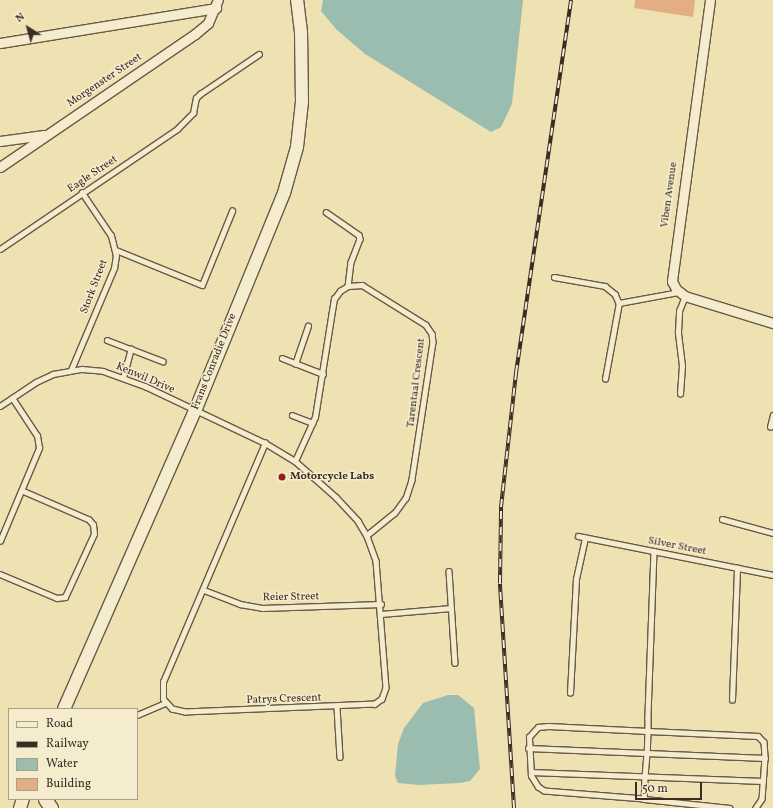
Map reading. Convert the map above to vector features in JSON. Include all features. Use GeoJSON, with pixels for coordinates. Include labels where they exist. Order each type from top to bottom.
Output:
{"type":"FeatureCollection","features":[{"type":"Feature","properties":{"kind":"street","name":"Frans Conradie Drive"},"geometry":{"type":"LineString","coordinates":[[64,708],[195,411],[284,193],[297,147],[303,74],[297,0]]}},
{"type":"Feature","properties":{"kind":"street","name":"Viben Avenue"},"geometry":{"type":"LineString","coordinates":[[682,294],[672,280],[671,270],[710,0]]}},
{"type":"Feature","properties":{"kind":"street"},"geometry":{"type":"LineString","coordinates":[[0,42],[217,4]]}},
{"type":"Feature","properties":{"kind":"street","name":"Morgenster Street"},"geometry":{"type":"LineString","coordinates":[[0,167],[196,34],[208,23],[217,4]]}},
{"type":"Feature","properties":{"kind":"street"},"geometry":{"type":"LineString","coordinates":[[0,142],[48,134]]}},
{"type":"Feature","properties":{"kind":"street"},"geometry":{"type":"LineString","coordinates":[[682,294],[773,323]]}},
{"type":"Feature","properties":{"kind":"lane","name":"Eagle Street"},"geometry":{"type":"LineString","coordinates":[[0,248],[177,129],[193,113],[196,98],[200,94],[259,54]]}},
{"type":"Feature","properties":{"kind":"lane","name":"Stork Street"},"geometry":{"type":"LineString","coordinates":[[71,370],[114,268],[116,250],[111,236],[82,193]]}},
{"type":"Feature","properties":{"kind":"lane"},"geometry":{"type":"LineString","coordinates":[[116,250],[202,285],[232,211]]}},
{"type":"Feature","properties":{"kind":"lane"},"geometry":{"type":"LineString","coordinates":[[295,461],[313,423],[323,374],[334,299],[340,291],[348,286],[351,262],[360,239],[359,235],[326,212]]}},
{"type":"Feature","properties":{"kind":"lane"},"geometry":{"type":"LineString","coordinates":[[554,276],[606,286],[615,294],[618,303],[605,379]]}},
{"type":"Feature","properties":{"kind":"lane","name":"Tarentaal Crescent"},"geometry":{"type":"LineString","coordinates":[[348,286],[357,284],[366,287],[426,325],[433,338],[409,489],[390,519],[367,536]]}},
{"type":"Feature","properties":{"kind":"lane"},"geometry":{"type":"LineString","coordinates":[[618,303],[682,294],[679,310],[678,332],[682,366],[680,394]]}},
{"type":"Feature","properties":{"kind":"lane"},"geometry":{"type":"LineString","coordinates":[[295,364],[308,326]]}},
{"type":"Feature","properties":{"kind":"lane"},"geometry":{"type":"LineString","coordinates":[[107,340],[163,361]]}},
{"type":"Feature","properties":{"kind":"lane"},"geometry":{"type":"LineString","coordinates":[[123,378],[131,349]]}},
{"type":"Feature","properties":{"kind":"lane"},"geometry":{"type":"LineString","coordinates":[[282,358],[323,374]]}},
{"type":"Feature","properties":{"kind":"lane","name":"Kenwil Drive"},"geometry":{"type":"LineString","coordinates":[[0,406],[44,378],[71,370],[98,370],[123,378],[195,411]]}},
{"type":"Feature","properties":{"kind":"lane"},"geometry":{"type":"LineString","coordinates":[[0,541],[22,491],[39,444],[35,433],[12,398]]}},
{"type":"Feature","properties":{"kind":"lane","name":"Patrys Crescent"},"geometry":{"type":"LineString","coordinates":[[166,703],[172,709],[185,712],[370,706],[384,695],[386,683],[381,604],[376,561],[367,536],[348,509],[295,461],[265,442],[195,411]]}},
{"type":"Feature","properties":{"kind":"lane"},"geometry":{"type":"LineString","coordinates":[[292,415],[313,423]]}},
{"type":"Feature","properties":{"kind":"lane"},"geometry":{"type":"LineString","coordinates":[[770,427],[773,415]]}},
{"type":"Feature","properties":{"kind":"lane"},"geometry":{"type":"LineString","coordinates":[[138,715],[166,703],[162,695],[163,682],[204,590],[265,442]]}},
{"type":"Feature","properties":{"kind":"lane"},"geometry":{"type":"LineString","coordinates":[[0,574],[57,598],[65,597],[94,534],[93,525],[89,520],[22,491]]}},
{"type":"Feature","properties":{"kind":"lane"},"geometry":{"type":"LineString","coordinates":[[722,519],[773,533]]}},
{"type":"Feature","properties":{"kind":"lane","name":"Silver Street"},"geometry":{"type":"LineString","coordinates":[[578,536],[773,575]]}},
{"type":"Feature","properties":{"kind":"lane"},"geometry":{"type":"LineString","coordinates":[[570,693],[576,578],[585,538]]}},
{"type":"Feature","properties":{"kind":"lane"},"geometry":{"type":"LineString","coordinates":[[644,799],[648,731],[654,551]]}},
{"type":"Feature","properties":{"kind":"lane"},"geometry":{"type":"LineString","coordinates":[[732,700],[736,568]]}},
{"type":"Feature","properties":{"kind":"lane"},"geometry":{"type":"LineString","coordinates":[[449,571],[455,663]]}},
{"type":"Feature","properties":{"kind":"lane","name":"Reier Street"},"geometry":{"type":"LineString","coordinates":[[204,590],[240,604],[262,608],[381,604]]}},
{"type":"Feature","properties":{"kind":"lane"},"geometry":{"type":"LineString","coordinates":[[381,614],[451,608]]}},
{"type":"Feature","properties":{"kind":"lane"},"geometry":{"type":"LineString","coordinates":[[337,707],[340,757]]}},
{"type":"Feature","properties":{"kind":"lane"},"geometry":{"type":"LineString","coordinates":[[730,808],[544,791],[534,782],[531,772],[528,748],[529,733],[538,727],[758,736],[764,742],[765,758],[762,799],[756,808]]}},
{"type":"Feature","properties":{"kind":"lane"},"geometry":{"type":"LineString","coordinates":[[528,748],[765,758]]}},
{"type":"Feature","properties":{"kind":"lane"},"geometry":{"type":"LineString","coordinates":[[531,772],[763,781]]}},
{"type":"Feature","properties":{"kind":"water"},"geometry":{"type":"Polygon","coordinates":[[[323,0],[523,0],[512,104],[501,127],[491,132],[365,54],[336,29],[321,11],[323,0]]]}},
{"type":"Feature","properties":{"kind":"water"},"geometry":{"type":"Polygon","coordinates":[[[448,695],[458,695],[474,708],[480,769],[470,781],[460,783],[419,785],[398,783],[395,776],[398,744],[404,728],[423,703],[448,695]]]}},
{"type":"Feature","properties":{"kind":"building"},"geometry":{"type":"Polygon","coordinates":[[[635,0],[695,0],[693,17],[634,8],[635,0]]]}},
{"type":"Feature","properties":{"kind":"railway"},"geometry":{"type":"LineString","coordinates":[[514,808],[500,583],[501,507],[516,373],[571,0]]}},
{"type":"Feature","properties":{"kind":"place","name":"Motorcycle Labs"},"geometry":{"type":"Point","coordinates":[282,477]}}]}
